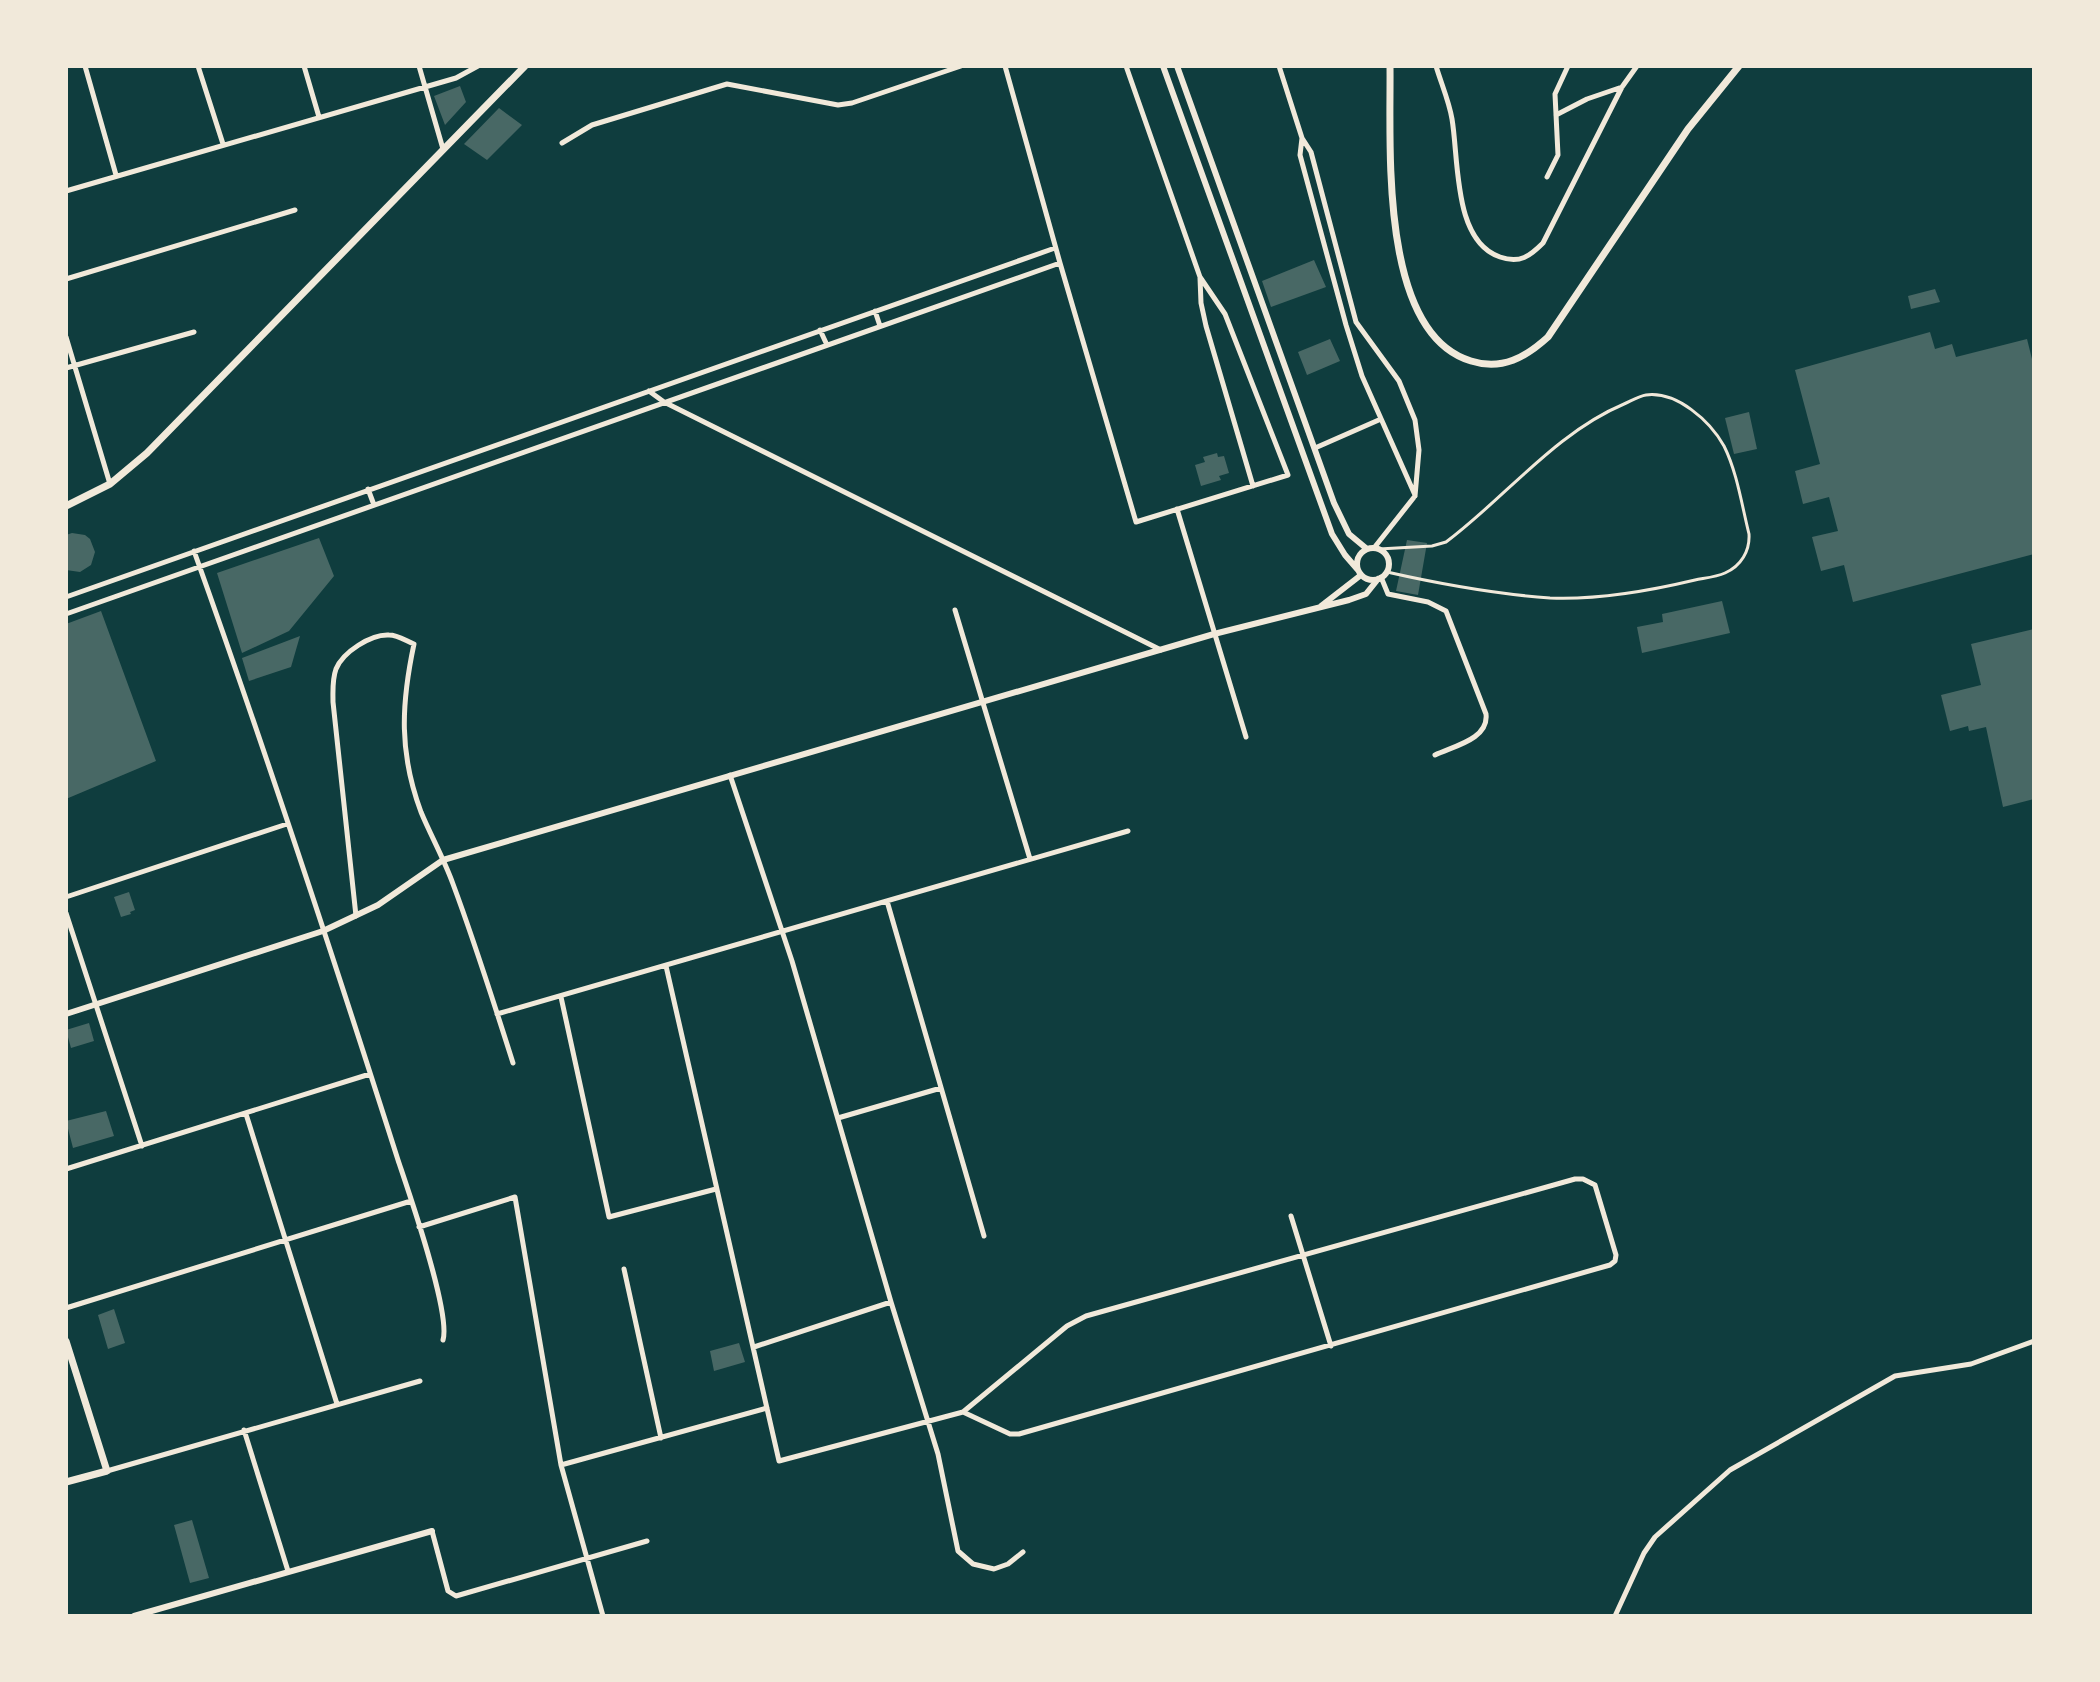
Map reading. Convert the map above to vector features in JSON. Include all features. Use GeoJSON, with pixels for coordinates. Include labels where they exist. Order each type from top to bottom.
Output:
{"type":"FeatureCollection","features":[{"type":"Feature","properties":{"kind":"main road"},"geometry":{"type":"LineString","coordinates":[[66,506],[110,484],[147,453],[525,66]]}},
{"type":"Feature","properties":{"kind":"main road"},"geometry":{"type":"LineString","coordinates":[[1390,66],[1392,200],[1398,242],[1414,306],[1426,329],[1448,350],[1473,362],[1490,365],[1528,355],[1548,337],[1688,129],[1739,66]]}},
{"type":"Feature","properties":{"kind":"main road"},"geometry":{"type":"LineString","coordinates":[[66,1341],[107,1471],[66,1482]]}},
{"type":"Feature","properties":{"kind":"street"},"geometry":{"type":"LineString","coordinates":[[85,66],[116,175]]}},
{"type":"Feature","properties":{"kind":"street"},"geometry":{"type":"LineString","coordinates":[[198,66],[223,144]]}},
{"type":"Feature","properties":{"kind":"street"},"geometry":{"type":"LineString","coordinates":[[304,66],[319,117]]}},
{"type":"Feature","properties":{"kind":"street"},"geometry":{"type":"LineString","coordinates":[[419,66],[443,149]]}},
{"type":"Feature","properties":{"kind":"street"},"geometry":{"type":"LineString","coordinates":[[66,191],[456,78],[478,66]]}},
{"type":"Feature","properties":{"kind":"street"},"geometry":{"type":"LineString","coordinates":[[562,143],[592,125],[727,84],[838,105],[961,66]]}},
{"type":"Feature","properties":{"kind":"street"},"geometry":{"type":"LineString","coordinates":[[1005,66],[1136,522],[1288,475],[1225,314],[1200,277],[1126,66]]}},
{"type":"Feature","properties":{"kind":"street"},"geometry":{"type":"LineString","coordinates":[[1163,66],[1332,534],[1360,572],[1369,579],[1382,576]]}},
{"type":"Feature","properties":{"kind":"street"},"geometry":{"type":"LineString","coordinates":[[1177,66],[1341,520],[1349,534],[1387,556],[1382,576],[1388,594],[1428,602],[1446,611],[1486,714],[1487,721],[1482,732],[1435,755]]}},
{"type":"Feature","properties":{"kind":"street"},"geometry":{"type":"LineString","coordinates":[[1279,66],[1302,138],[1311,152],[1356,322],[1399,381],[1415,420],[1419,450],[1415,496],[1373,549],[1359,556],[1360,572]]}},
{"type":"Feature","properties":{"kind":"street"},"geometry":{"type":"LineString","coordinates":[[1436,66],[1452,120],[1460,195],[1466,220],[1480,245],[1498,257],[1516,261],[1529,256],[1543,243],[1622,87],[1637,66]]}},
{"type":"Feature","properties":{"kind":"street"},"geometry":{"type":"LineString","coordinates":[[1547,177],[1558,155],[1555,94],[1568,66]]}},
{"type":"Feature","properties":{"kind":"street"},"geometry":{"type":"LineString","coordinates":[[1556,115],[1587,99],[1622,87]]}},
{"type":"Feature","properties":{"kind":"street"},"geometry":{"type":"LineString","coordinates":[[1186,125],[1198,121]]}},
{"type":"Feature","properties":{"kind":"street"},"geometry":{"type":"LineString","coordinates":[[1302,138],[1300,155],[1362,376],[1415,496]]}},
{"type":"Feature","properties":{"kind":"street"},"geometry":{"type":"LineString","coordinates":[[1211,195],[1224,192]]}},
{"type":"Feature","properties":{"kind":"street"},"geometry":{"type":"LineString","coordinates":[[66,279],[295,210]]}},
{"type":"Feature","properties":{"kind":"street"},"geometry":{"type":"LineString","coordinates":[[66,597],[1055,248]]}},
{"type":"Feature","properties":{"kind":"street"},"geometry":{"type":"LineString","coordinates":[[1236,265],[1248,261]]}},
{"type":"Feature","properties":{"kind":"street"},"geometry":{"type":"LineString","coordinates":[[66,614],[1060,263]]}},
{"type":"Feature","properties":{"kind":"street"},"geometry":{"type":"LineString","coordinates":[[1200,277],[1206,326],[1253,486]]}},
{"type":"Feature","properties":{"kind":"street"},"geometry":{"type":"LineString","coordinates":[[875,311],[880,326]]}},
{"type":"Feature","properties":{"kind":"street"},"geometry":{"type":"LineString","coordinates":[[820,330],[827,345]]}},
{"type":"Feature","properties":{"kind":"street"},"geometry":{"type":"LineString","coordinates":[[66,368],[194,332]]}},
{"type":"Feature","properties":{"kind":"street"},"geometry":{"type":"LineString","coordinates":[[1262,338],[1275,333]]}},
{"type":"Feature","properties":{"kind":"street"},"geometry":{"type":"LineString","coordinates":[[66,337],[110,484]]}},
{"type":"Feature","properties":{"kind":"street"},"geometry":{"type":"LineString","coordinates":[[649,390],[664,402],[1161,650]]}},
{"type":"Feature","properties":{"kind":"street"},"geometry":{"type":"LineString","coordinates":[[1315,448],[1381,419]]}},
{"type":"Feature","properties":{"kind":"street"},"geometry":{"type":"LineString","coordinates":[[1312,478],[1324,474]]}},
{"type":"Feature","properties":{"kind":"street"},"geometry":{"type":"LineString","coordinates":[[368,489],[374,505]]}},
{"type":"Feature","properties":{"kind":"street"},"geometry":{"type":"LineString","coordinates":[[1177,509],[1246,737]]}},
{"type":"Feature","properties":{"kind":"street"},"geometry":{"type":"LineString","coordinates":[[194,551],[411,1201],[444,1319],[443,1340]]}},
{"type":"Feature","properties":{"kind":"street"},"geometry":{"type":"LineString","coordinates":[[1318,608],[1360,572]]}},
{"type":"Feature","properties":{"kind":"street"},"geometry":{"type":"LineString","coordinates":[[66,1014],[323,931],[378,905],[443,860],[1214,634],[1366,594],[1382,576]]}},
{"type":"Feature","properties":{"kind":"street"},"geometry":{"type":"LineString","coordinates":[[98,586],[103,600]]}},
{"type":"Feature","properties":{"kind":"street"},"geometry":{"type":"LineString","coordinates":[[955,610],[1030,859]]}},
{"type":"Feature","properties":{"kind":"street"},"geometry":{"type":"LineString","coordinates":[[356,917],[333,702],[335,672],[339,662],[351,651],[382,635],[394,635],[414,644],[403,714],[404,747],[420,809],[443,860],[513,1063]]}},
{"type":"Feature","properties":{"kind":"street"},"geometry":{"type":"LineString","coordinates":[[730,775],[781,931],[943,1473],[958,1551],[973,1564],[994,1569],[1008,1564],[1023,1552]]}},
{"type":"Feature","properties":{"kind":"street"},"geometry":{"type":"LineString","coordinates":[[66,897],[287,824]]}},
{"type":"Feature","properties":{"kind":"street"},"geometry":{"type":"LineString","coordinates":[[497,1014],[1128,831]]}},
{"type":"Feature","properties":{"kind":"street"},"geometry":{"type":"LineString","coordinates":[[887,901],[984,1236]]}},
{"type":"Feature","properties":{"kind":"street"},"geometry":{"type":"LineString","coordinates":[[66,913],[142,1146]]}},
{"type":"Feature","properties":{"kind":"street"},"geometry":{"type":"LineString","coordinates":[[666,966],[779,1461],[963,1412],[1067,1326],[1086,1316],[1575,1179],[1591,1181],[1616,1255],[1610,1265],[1019,1434],[1010,1434],[963,1412]]}},
{"type":"Feature","properties":{"kind":"street"},"geometry":{"type":"LineString","coordinates":[[561,997],[609,1217],[716,1189]]}},
{"type":"Feature","properties":{"kind":"street"},"geometry":{"type":"LineString","coordinates":[[66,1169],[370,1074]]}},
{"type":"Feature","properties":{"kind":"street"},"geometry":{"type":"LineString","coordinates":[[838,1118],[941,1088]]}},
{"type":"Feature","properties":{"kind":"street"},"geometry":{"type":"LineString","coordinates":[[246,1114],[337,1404]]}},
{"type":"Feature","properties":{"kind":"street"},"geometry":{"type":"LineString","coordinates":[[419,1227],[515,1197],[561,1465],[603,1616]]}},
{"type":"Feature","properties":{"kind":"street"},"geometry":{"type":"LineString","coordinates":[[66,1308],[411,1201]]}},
{"type":"Feature","properties":{"kind":"street"},"geometry":{"type":"LineString","coordinates":[[1291,1216],[1331,1346]]}},
{"type":"Feature","properties":{"kind":"street"},"geometry":{"type":"LineString","coordinates":[[624,1269],[661,1438]]}},
{"type":"Feature","properties":{"kind":"street"},"geometry":{"type":"LineString","coordinates":[[754,1347],[891,1302]]}},
{"type":"Feature","properties":{"kind":"street"},"geometry":{"type":"LineString","coordinates":[[1615,1616],[1644,1553],[1655,1537],[1730,1470],[1895,1376],[1984,1361],[2034,1341]]}},
{"type":"Feature","properties":{"kind":"street"},"geometry":{"type":"LineString","coordinates":[[107,1471],[420,1381]]}},
{"type":"Feature","properties":{"kind":"street"},"geometry":{"type":"LineString","coordinates":[[561,1465],[767,1408]]}},
{"type":"Feature","properties":{"kind":"street"},"geometry":{"type":"LineString","coordinates":[[244,1430],[288,1571]]}},
{"type":"Feature","properties":{"kind":"street"},"geometry":{"type":"LineString","coordinates":[[134,1616],[432,1531],[448,1591],[456,1596],[647,1541]]}},
{"type":"Feature","properties":{"kind":"lane"},"geometry":{"type":"LineString","coordinates":[[1373,549],[1432,546],[1446,542],[1561,444],[1605,412],[1645,395],[1663,395],[1684,405],[1713,430],[1725,448],[1749,534],[1747,554],[1726,573],[1615,594],[1552,598],[1382,576]]}},
{"type":"Feature","properties":{"kind":"building"},"geometry":{"type":"Polygon","coordinates":[[[460,86],[466,102],[445,125],[434,96],[460,86]]]}},
{"type":"Feature","properties":{"kind":"building"},"geometry":{"type":"Polygon","coordinates":[[[499,108],[522,125],[487,160],[464,144],[499,108]]]}},
{"type":"Feature","properties":{"kind":"building"},"geometry":{"type":"Polygon","coordinates":[[[1314,260],[1326,287],[1271,307],[1262,281],[1314,260]]]}},
{"type":"Feature","properties":{"kind":"building"},"geometry":{"type":"Polygon","coordinates":[[[1935,289],[1940,302],[1911,309],[1908,296],[1935,289]]]}},
{"type":"Feature","properties":{"kind":"building"},"geometry":{"type":"Polygon","coordinates":[[[1930,332],[1935,349],[1952,344],[1956,357],[2027,339],[2034,367],[2034,554],[1853,602],[1844,565],[1821,571],[1812,537],[1838,531],[1829,497],[1803,504],[1795,471],[1820,464],[1795,370],[1930,332]]]}},
{"type":"Feature","properties":{"kind":"building"},"geometry":{"type":"Polygon","coordinates":[[[1330,339],[1340,361],[1307,375],[1298,352],[1330,339]]]}},
{"type":"Feature","properties":{"kind":"building"},"geometry":{"type":"Polygon","coordinates":[[[1749,412],[1757,449],[1734,454],[1725,418],[1749,412]]]}},
{"type":"Feature","properties":{"kind":"building"},"geometry":{"type":"Polygon","coordinates":[[[1217,453],[1218,457],[1224,456],[1229,473],[1219,476],[1221,480],[1201,486],[1195,465],[1205,462],[1203,457],[1217,453]]]}},
{"type":"Feature","properties":{"kind":"building"},"geometry":{"type":"Polygon","coordinates":[[[72,533],[90,539],[95,552],[91,565],[80,572],[66,570],[66,535],[72,533]]]}},
{"type":"Feature","properties":{"kind":"building"},"geometry":{"type":"Polygon","coordinates":[[[319,538],[334,576],[289,631],[242,653],[217,573],[319,538]]]}},
{"type":"Feature","properties":{"kind":"building"},"geometry":{"type":"Polygon","coordinates":[[[1407,540],[1427,543],[1418,595],[1396,591],[1407,540]]]}},
{"type":"Feature","properties":{"kind":"building"},"geometry":{"type":"Polygon","coordinates":[[[1722,601],[1730,633],[1642,653],[1637,627],[1663,622],[1662,614],[1722,601]]]}},
{"type":"Feature","properties":{"kind":"building"},"geometry":{"type":"Polygon","coordinates":[[[101,611],[156,761],[66,799],[66,624],[101,611]]]}},
{"type":"Feature","properties":{"kind":"building"},"geometry":{"type":"Polygon","coordinates":[[[2034,629],[2034,799],[2003,807],[1986,727],[1969,731],[1968,726],[1950,731],[1941,695],[1981,685],[1971,644],[2034,629]]]}},
{"type":"Feature","properties":{"kind":"building"},"geometry":{"type":"Polygon","coordinates":[[[300,636],[291,667],[249,681],[242,658],[300,636]]]}},
{"type":"Feature","properties":{"kind":"building"},"geometry":{"type":"Polygon","coordinates":[[[129,892],[135,910],[121,917],[114,897],[129,892]]]}},
{"type":"Feature","properties":{"kind":"building"},"geometry":{"type":"Polygon","coordinates":[[[89,1023],[94,1041],[71,1048],[66,1030],[89,1023]]]}},
{"type":"Feature","properties":{"kind":"building"},"geometry":{"type":"Polygon","coordinates":[[[106,1111],[114,1136],[73,1148],[66,1121],[106,1111]]]}},
{"type":"Feature","properties":{"kind":"building"},"geometry":{"type":"Polygon","coordinates":[[[114,1309],[125,1343],[108,1349],[98,1315],[114,1309]]]}},
{"type":"Feature","properties":{"kind":"building"},"geometry":{"type":"Polygon","coordinates":[[[739,1343],[745,1362],[714,1371],[710,1351],[739,1343]]]}},
{"type":"Feature","properties":{"kind":"building"},"geometry":{"type":"Polygon","coordinates":[[[192,1520],[209,1578],[190,1583],[174,1525],[192,1520]]]}}]}
